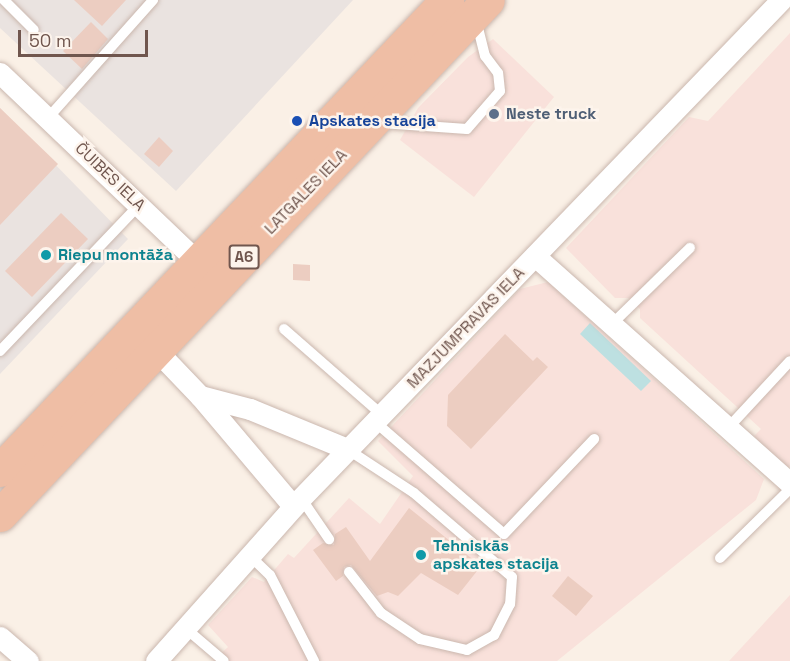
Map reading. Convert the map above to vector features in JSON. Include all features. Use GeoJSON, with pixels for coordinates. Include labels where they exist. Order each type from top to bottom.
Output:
{"type":"FeatureCollection","features":[{"type":"Feature","properties":{"kind":"highway","name":"LATGALES IELA"},"geometry":{"type":"LineString","coordinates":[[0,514],[156,350],[208,273],[447,0]]}},
{"type":"Feature","properties":{"kind":"highway","name":"LATGALES IELA"},"geometry":{"type":"LineString","coordinates":[[0,470],[208,273],[372,123],[483,6]]}},
{"type":"Feature","properties":{"kind":"street","name":"MAZJUMPRAVAS IELA"},"geometry":{"type":"LineString","coordinates":[[156,661],[184,627],[347,449],[781,0]]}},
{"type":"Feature","properties":{"kind":"street","name":"ČUIBES IELA"},"geometry":{"type":"LineString","coordinates":[[0,73],[208,273]]}},
{"type":"Feature","properties":{"kind":"street"},"geometry":{"type":"LineString","coordinates":[[535,256],[790,483]]}},
{"type":"Feature","properties":{"kind":"street"},"geometry":{"type":"LineString","coordinates":[[156,350],[297,502]]}},
{"type":"Feature","properties":{"kind":"street"},"geometry":{"type":"LineString","coordinates":[[200,396],[250,409],[347,449]]}},
{"type":"Feature","properties":{"kind":"street"},"geometry":{"type":"LineString","coordinates":[[0,638],[28,661]]}},
{"type":"Feature","properties":{"kind":"lane"},"geometry":{"type":"LineString","coordinates":[[4,0],[34,30]]}},
{"type":"Feature","properties":{"kind":"lane"},"geometry":{"type":"LineString","coordinates":[[48,118],[153,0]]}},
{"type":"Feature","properties":{"kind":"lane"},"geometry":{"type":"LineString","coordinates":[[372,123],[467,129],[500,91],[498,73],[477,34],[483,6]]}},
{"type":"Feature","properties":{"kind":"lane"},"geometry":{"type":"LineString","coordinates":[[0,351],[139,205]]}},
{"type":"Feature","properties":{"kind":"lane"},"geometry":{"type":"LineString","coordinates":[[612,324],[690,248]]}},
{"type":"Feature","properties":{"kind":"lane"},"geometry":{"type":"LineString","coordinates":[[284,329],[504,534],[594,439]]}},
{"type":"Feature","properties":{"kind":"lane"},"geometry":{"type":"LineString","coordinates":[[728,428],[790,361]]}},
{"type":"Feature","properties":{"kind":"lane"},"geometry":{"type":"LineString","coordinates":[[347,449],[414,493],[512,577],[510,604],[494,635],[467,650],[420,639],[381,613],[349,572]]}},
{"type":"Feature","properties":{"kind":"lane"},"geometry":{"type":"LineString","coordinates":[[720,558],[790,489]]}},
{"type":"Feature","properties":{"kind":"lane"},"geometry":{"type":"LineString","coordinates":[[297,502],[329,538]]}},
{"type":"Feature","properties":{"kind":"lane"},"geometry":{"type":"LineString","coordinates":[[249,555],[270,575],[314,661]]}},
{"type":"Feature","properties":{"kind":"lane"},"geometry":{"type":"LineString","coordinates":[[184,627],[224,661]]}},
{"type":"Feature","properties":{"kind":"shaded area"},"geometry":{"type":"Polygon","coordinates":[[[0,0],[353,0],[176,191],[0,28],[0,0]]]}},
{"type":"Feature","properties":{"kind":"shaded area"},"geometry":{"type":"Polygon","coordinates":[[[790,33],[790,466],[786,469],[754,436],[761,429],[640,318],[640,309],[628,298],[615,298],[566,248],[689,117],[708,121],[790,33]]]}},
{"type":"Feature","properties":{"kind":"shaded area"},"geometry":{"type":"Polygon","coordinates":[[[493,39],[554,97],[474,197],[400,140],[418,108],[468,57],[493,39]]]}},
{"type":"Feature","properties":{"kind":"shaded area"},"geometry":{"type":"Polygon","coordinates":[[[0,108],[128,239],[0,374],[0,108]]]}},
{"type":"Feature","properties":{"kind":"shaded area"},"geometry":{"type":"Polygon","coordinates":[[[548,282],[764,479],[756,500],[557,661],[213,661],[228,647],[208,625],[252,577],[264,582],[288,554],[294,558],[349,498],[380,524],[413,476],[378,441],[520,289],[548,282]]]}},
{"type":"Feature","properties":{"kind":"shaded area"},"geometry":{"type":"Polygon","coordinates":[[[790,595],[790,661],[729,661],[790,595]]]}},
{"type":"Feature","properties":{"kind":"water"},"geometry":{"type":"Polygon","coordinates":[[[590,323],[651,381],[641,391],[580,334],[590,323]]]}},
{"type":"Feature","properties":{"kind":"building"},"geometry":{"type":"Polygon","coordinates":[[[74,0],[126,0],[102,26],[74,0]]]}},
{"type":"Feature","properties":{"kind":"building"},"geometry":{"type":"Polygon","coordinates":[[[91,22],[108,39],[82,69],[63,51],[91,22]]]}},
{"type":"Feature","properties":{"kind":"building"},"geometry":{"type":"Polygon","coordinates":[[[0,108],[58,164],[0,225],[0,108]]]}},
{"type":"Feature","properties":{"kind":"building"},"geometry":{"type":"Polygon","coordinates":[[[159,137],[173,151],[159,167],[144,154],[159,137]]]}},
{"type":"Feature","properties":{"kind":"building","name":"Riepu montāža"},"geometry":{"type":"Polygon","coordinates":[[[61,213],[88,239],[32,297],[5,271],[61,213]]]}},
{"type":"Feature","properties":{"kind":"building"},"geometry":{"type":"Polygon","coordinates":[[[293,264],[310,265],[310,281],[293,280],[293,264]]]}},
{"type":"Feature","properties":{"kind":"building"},"geometry":{"type":"Polygon","coordinates":[[[505,334],[533,361],[537,357],[548,367],[471,449],[447,426],[448,395],[505,334]]]}},
{"type":"Feature","properties":{"kind":"building","name":"Tehniskās apskates stacija"},"geometry":{"type":"Polygon","coordinates":[[[409,508],[481,566],[458,595],[421,573],[398,596],[388,592],[377,596],[351,565],[344,567],[343,576],[336,581],[313,550],[323,543],[334,545],[335,534],[346,527],[370,561],[409,508]]]}},
{"type":"Feature","properties":{"kind":"building"},"geometry":{"type":"Polygon","coordinates":[[[568,576],[593,596],[576,616],[552,596],[568,576]]]}},
{"type":"Feature","properties":{"kind":"place","name":"Neste truck"},"geometry":{"type":"Point","coordinates":[494,114]}},
{"type":"Feature","properties":{"kind":"place","name":"Apskates stacija"},"geometry":{"type":"Point","coordinates":[297,121]}},
{"type":"Feature","properties":{"kind":"place","name":"Riepu montāža"},"geometry":{"type":"Point","coordinates":[46,255]}},
{"type":"Feature","properties":{"kind":"place","name":"Tehniskās apskates stacija"},"geometry":{"type":"Point","coordinates":[421,555]}}]}
